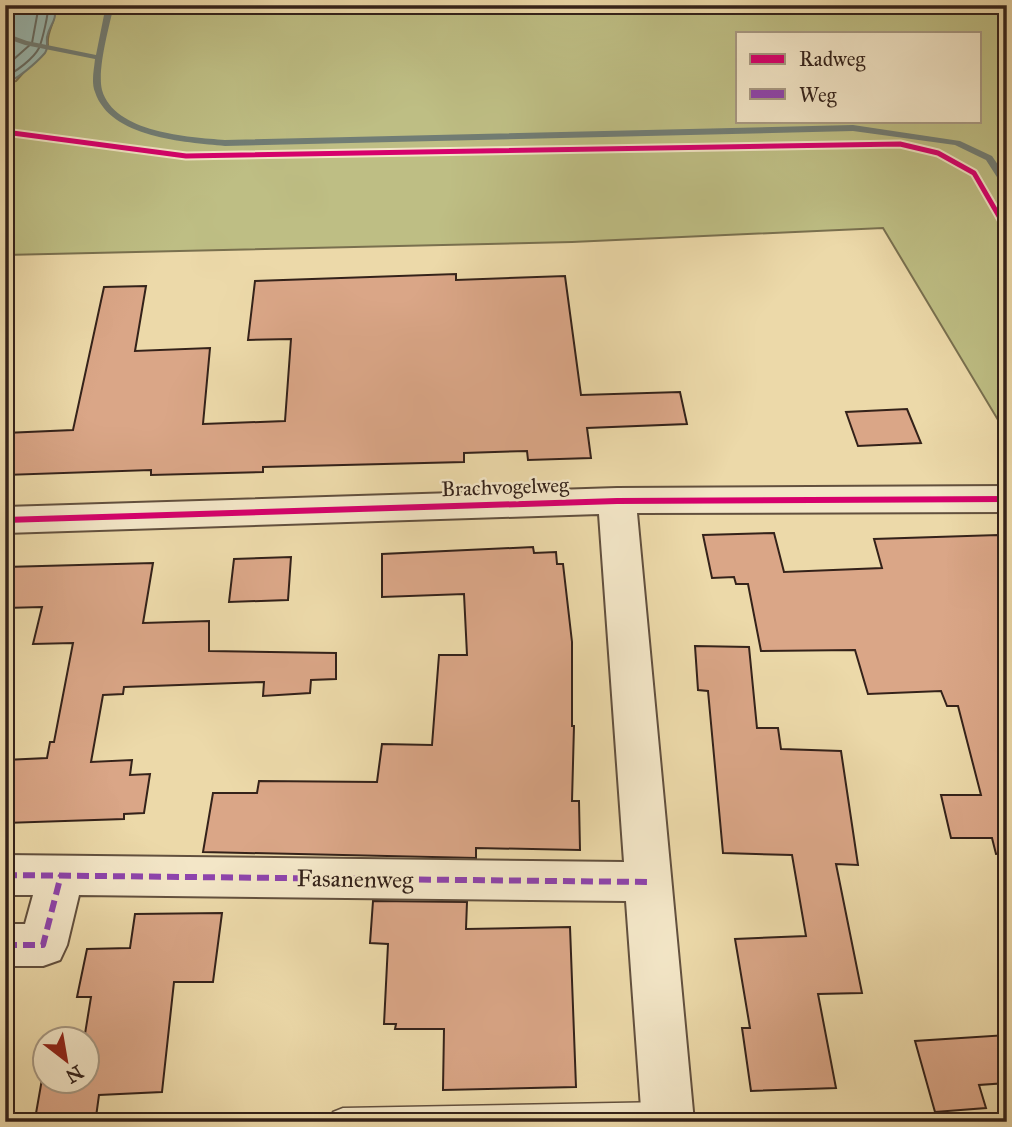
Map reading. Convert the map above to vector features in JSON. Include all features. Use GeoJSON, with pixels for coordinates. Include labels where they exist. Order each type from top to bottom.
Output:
{"type":"FeatureCollection","features":[{"type":"Feature","properties":{"kind":"street","name":"Brachvogelweg"},"geometry":{"type":"LineString","coordinates":[[5,520],[617,501],[1007,499]]}},
{"type":"Feature","properties":{"kind":"street"},"geometry":{"type":"LineString","coordinates":[[617,501],[667,1119]]}},
{"type":"Feature","properties":{"kind":"street"},"geometry":{"type":"LineString","coordinates":[[5,945],[43,945],[61,875]]}},
{"type":"Feature","properties":{"kind":"street","name":"Fasanenweg"},"geometry":{"type":"LineString","coordinates":[[5,876],[648,882]]}},
{"type":"Feature","properties":{"kind":"lane"},"geometry":{"type":"LineString","coordinates":[[343,1122],[667,1119]]}},
{"type":"Feature","properties":{"kind":"green space"},"geometry":{"type":"Polygon","coordinates":[[[55,5],[1007,5],[1007,435],[883,228],[572,242],[5,255],[5,83],[16,81],[48,45],[55,5]]]}},
{"type":"Feature","properties":{"kind":"water"},"geometry":{"type":"Polygon","coordinates":[[[5,5],[55,5],[55,11],[45,53],[20,75],[5,83],[5,5]]]}},
{"type":"Feature","properties":{"kind":"building"},"geometry":{"type":"Polygon","coordinates":[[[456,274],[456,280],[565,276],[581,395],[680,392],[687,424],[587,428],[591,458],[528,460],[527,451],[464,453],[464,462],[263,467],[263,472],[151,475],[151,470],[5,475],[5,433],[73,430],[104,287],[146,286],[135,351],[210,348],[203,424],[285,421],[291,339],[248,340],[255,281],[456,274]]]}},
{"type":"Feature","properties":{"kind":"building"},"geometry":{"type":"Polygon","coordinates":[[[907,409],[921,443],[858,446],[846,412],[907,409]]]}},
{"type":"Feature","properties":{"kind":"building"},"geometry":{"type":"Polygon","coordinates":[[[774,533],[784,572],[882,568],[874,539],[998,535],[1007,557],[1007,853],[996,854],[992,838],[951,838],[941,795],[981,795],[958,706],[947,706],[941,691],[868,694],[855,650],[761,651],[748,584],[736,584],[734,577],[712,578],[703,535],[774,533]]]}},
{"type":"Feature","properties":{"kind":"building"},"geometry":{"type":"Polygon","coordinates":[[[533,547],[534,553],[556,552],[557,564],[563,564],[572,642],[572,801],[579,801],[580,850],[476,848],[476,858],[203,852],[213,793],[257,793],[259,781],[377,782],[382,744],[432,745],[439,655],[467,655],[464,594],[382,597],[382,554],[533,547]]]}},
{"type":"Feature","properties":{"kind":"building"},"geometry":{"type":"Polygon","coordinates":[[[291,557],[288,600],[229,602],[234,559],[291,557]]]}},
{"type":"Feature","properties":{"kind":"building"},"geometry":{"type":"Polygon","coordinates":[[[153,563],[143,623],[209,621],[209,651],[336,653],[336,679],[311,680],[310,693],[263,696],[264,682],[124,687],[123,694],[103,695],[91,762],[132,760],[130,775],[150,774],[144,813],[124,814],[124,819],[5,823],[5,760],[47,758],[50,742],[54,742],[73,643],[33,644],[42,607],[5,608],[5,567],[153,563]]]}},
{"type":"Feature","properties":{"kind":"building"},"geometry":{"type":"Polygon","coordinates":[[[695,646],[749,647],[757,728],[778,728],[781,749],[841,751],[858,865],[836,864],[862,993],[818,994],[836,1088],[751,1091],[742,1028],[750,1028],[735,939],[806,936],[792,855],[723,853],[708,691],[698,690],[695,646]]]}},
{"type":"Feature","properties":{"kind":"building"},"geometry":{"type":"Polygon","coordinates":[[[373,901],[467,902],[466,929],[570,927],[576,1087],[443,1090],[444,1029],[395,1029],[396,1024],[384,1024],[388,944],[370,943],[373,901]]]}},
{"type":"Feature","properties":{"kind":"building"},"geometry":{"type":"Polygon","coordinates":[[[222,913],[213,982],[174,982],[162,1092],[102,1095],[102,1026],[86,1026],[91,997],[77,997],[87,949],[130,948],[135,914],[222,913]]]}},
{"type":"Feature","properties":{"kind":"building"},"geometry":{"type":"Polygon","coordinates":[[[1007,1035],[1007,1083],[979,1085],[986,1108],[935,1112],[915,1041],[1007,1035]]]}},
{"type":"Feature","properties":{"kind":"building"},"geometry":{"type":"Polygon","coordinates":[[[39,1096],[99,1096],[96,1117],[35,1119],[39,1096]]]}},
{"type":"Feature","properties":{"kind":"waterway"},"geometry":{"type":"LineString","coordinates":[[100,58],[110,5]]}},
{"type":"Feature","properties":{"kind":"waterway"},"geometry":{"type":"LineString","coordinates":[[5,35],[25,43],[100,58]]}},
{"type":"Feature","properties":{"kind":"waterway"},"geometry":{"type":"LineString","coordinates":[[100,58],[98,90],[105,105],[117,116],[152,132],[192,140],[225,143],[853,128],[957,143],[989,158],[1007,186]]}},
{"type":"Feature","properties":{"kind":"marked path"},"geometry":{"type":"LineString","coordinates":[[5,875],[648,882]]}},
{"type":"Feature","properties":{"kind":"marked path"},"geometry":{"type":"LineString","coordinates":[[5,945],[43,945],[61,875]]}},
{"type":"Feature","properties":{"kind":"cycle path"},"geometry":{"type":"LineString","coordinates":[[5,132],[186,156],[900,144],[938,153],[974,173],[1007,230]]}},
{"type":"Feature","properties":{"kind":"cycle path"},"geometry":{"type":"LineString","coordinates":[[5,520],[617,501],[1007,499]]}}]}
